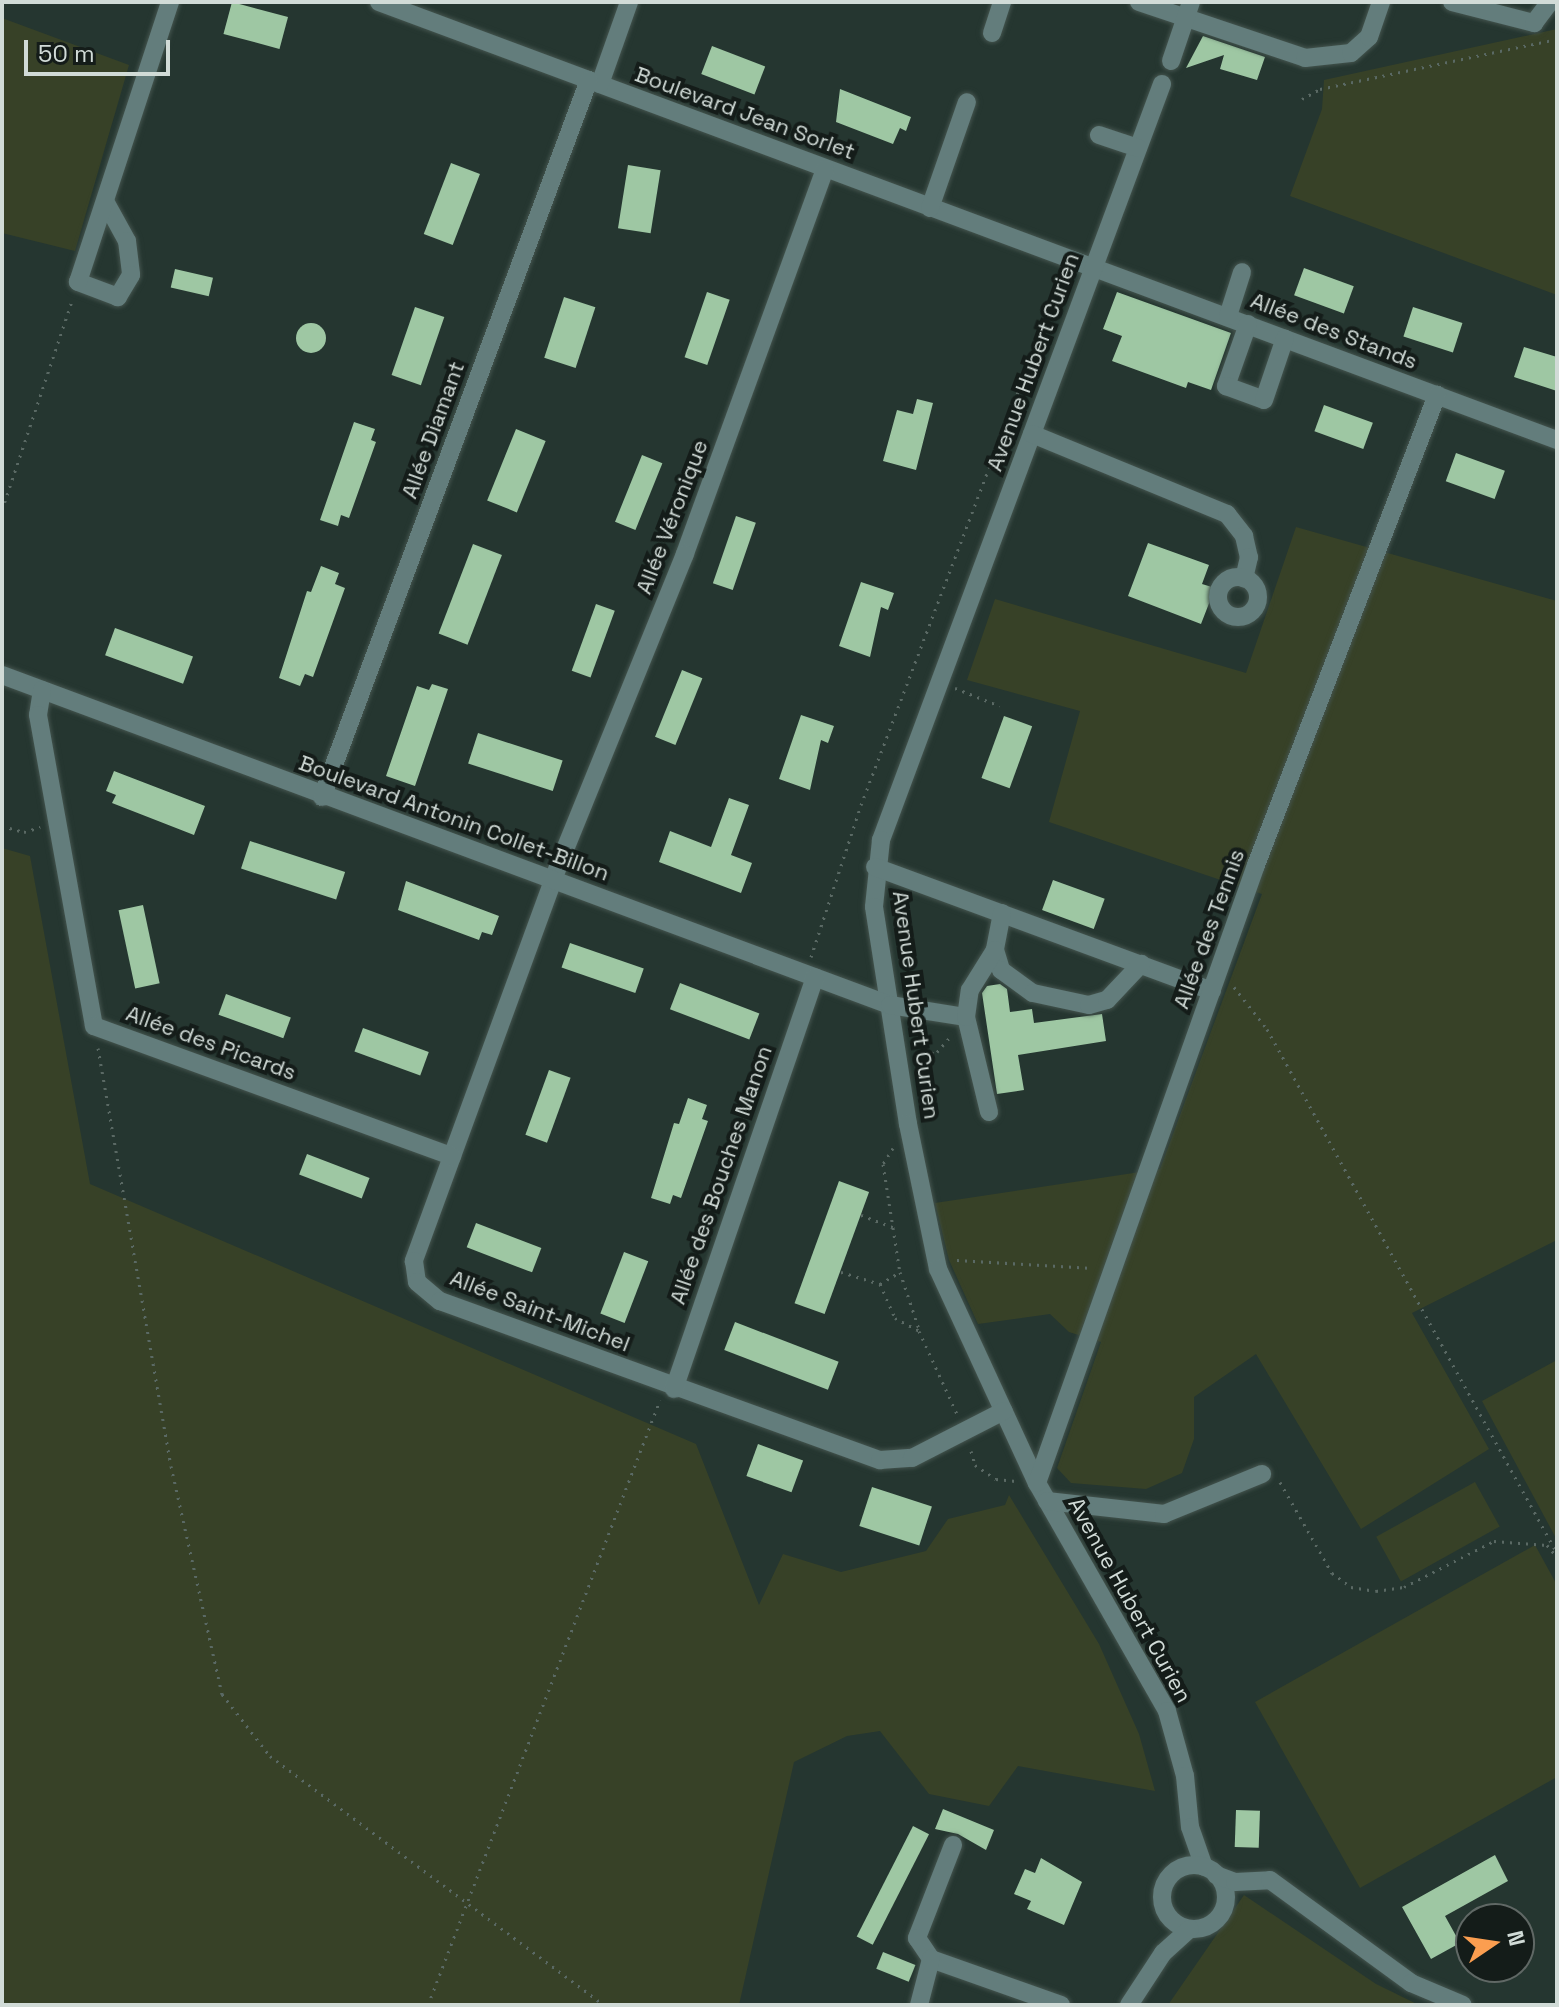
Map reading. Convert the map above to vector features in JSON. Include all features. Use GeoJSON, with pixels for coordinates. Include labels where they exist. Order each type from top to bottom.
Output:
{"type":"FeatureCollection","features":[{"type":"Feature","properties":{"kind":"street"},"geometry":{"type":"LineString","coordinates":[[105,201],[127,241],[131,275],[118,297],[78,282],[170,2]]}},
{"type":"Feature","properties":{"kind":"street","name":"Boulevard Jean Sorlet"},"geometry":{"type":"LineString","coordinates":[[379,2],[1093,268]]}},
{"type":"Feature","properties":{"kind":"street","name":"Allée Diamant"},"geometry":{"type":"LineString","coordinates":[[322,797],[594,82],[629,2]]}},
{"type":"Feature","properties":{"kind":"street"},"geometry":{"type":"LineString","coordinates":[[992,33],[1002,2]]}},
{"type":"Feature","properties":{"kind":"street"},"geometry":{"type":"LineString","coordinates":[[1139,2],[1189,9],[1305,58],[1351,53],[1369,37],[1381,2]]}},
{"type":"Feature","properties":{"kind":"street"},"geometry":{"type":"LineString","coordinates":[[1452,2],[1534,23],[1550,2]]}},
{"type":"Feature","properties":{"kind":"street"},"geometry":{"type":"LineString","coordinates":[[1171,61],[1189,9]]}},
{"type":"Feature","properties":{"kind":"street","name":"Avenue Hubert Curien"},"geometry":{"type":"LineString","coordinates":[[1162,84],[940,682],[875,867],[874,907],[896,1060],[938,1269],[1037,1483],[1167,1711],[1185,1776],[1190,1827],[1184,1867]]}},
{"type":"Feature","properties":{"kind":"street"},"geometry":{"type":"LineString","coordinates":[[930,208],[967,102]]}},
{"type":"Feature","properties":{"kind":"street"},"geometry":{"type":"LineString","coordinates":[[1099,135],[1138,148]]}},
{"type":"Feature","properties":{"kind":"street","name":"Allée Véronique"},"geometry":{"type":"LineString","coordinates":[[555,880],[685,554],[825,169]]}},
{"type":"Feature","properties":{"kind":"street","name":"Allée des Stands"},"geometry":{"type":"LineString","coordinates":[[1093,268],[1557,440]]}},
{"type":"Feature","properties":{"kind":"street"},"geometry":{"type":"LineString","coordinates":[[1228,316],[1242,272]]}},
{"type":"Feature","properties":{"kind":"street"},"geometry":{"type":"LineString","coordinates":[[1248,324],[1226,386],[1264,400],[1285,338]]}},
{"type":"Feature","properties":{"kind":"street","name":"Allée des Tennis"},"geometry":{"type":"LineString","coordinates":[[1037,1483],[1214,984],[1437,395]]}},
{"type":"Feature","properties":{"kind":"street"},"geometry":{"type":"LineString","coordinates":[[1032,434],[1227,514],[1244,536],[1249,557],[1244,578]]}},
{"type":"Feature","properties":{"kind":"street","name":"Boulevard Antonin Collet-Billon"},"geometry":{"type":"LineString","coordinates":[[2,675],[322,797],[890,1005],[967,1023]]}},
{"type":"Feature","properties":{"kind":"street","name":"Allée des Picards"},"geometry":{"type":"LineString","coordinates":[[42,690],[38,715],[94,1026],[452,1156]]}},
{"type":"Feature","properties":{"kind":"street"},"geometry":{"type":"LineString","coordinates":[[875,867],[1141,964],[1214,984]]}},
{"type":"Feature","properties":{"kind":"street","name":"Allée Saint-Michel"},"geometry":{"type":"LineString","coordinates":[[555,880],[417,1248],[417,1282],[440,1301],[670,1387],[880,1460],[912,1458],[1004,1411]]}},
{"type":"Feature","properties":{"kind":"street"},"geometry":{"type":"LineString","coordinates":[[989,1112],[967,1023],[970,990],[995,950],[1002,913]]}},
{"type":"Feature","properties":{"kind":"street"},"geometry":{"type":"LineString","coordinates":[[995,950],[1001,970],[1022,985],[1068,1003],[1107,1000],[1141,964]]}},
{"type":"Feature","properties":{"kind":"street","name":"Allée des Bouches Manon"},"geometry":{"type":"LineString","coordinates":[[670,1387],[810,975]]}},
{"type":"Feature","properties":{"kind":"street"},"geometry":{"type":"LineString","coordinates":[[1047,1501],[1164,1514],[1262,1474]]}},
{"type":"Feature","properties":{"kind":"street","name":"Avenue Hubert Curien"},"geometry":{"type":"LineString","coordinates":[[1190,1827],[1210,1871]]}},
{"type":"Feature","properties":{"kind":"street"},"geometry":{"type":"LineString","coordinates":[[953,1845],[917,1938],[931,1959],[1061,2005]]}},
{"type":"Feature","properties":{"kind":"street"},"geometry":{"type":"LineString","coordinates":[[1190,1929],[1169,1917],[1162,1903],[1164,1886],[1184,1867],[1210,1871],[1235,1882],[1270,1880],[1411,1983],[1463,2005]]}},
{"type":"Feature","properties":{"kind":"street"},"geometry":{"type":"LineString","coordinates":[[1210,1871],[1225,1902]]}},
{"type":"Feature","properties":{"kind":"street"},"geometry":{"type":"LineString","coordinates":[[1129,2005],[1163,1953],[1190,1929],[1217,1919],[1235,1882]]}},
{"type":"Feature","properties":{"kind":"street"},"geometry":{"type":"LineString","coordinates":[[1163,1953],[1169,1917]]}},
{"type":"Feature","properties":{"kind":"street"},"geometry":{"type":"LineString","coordinates":[[919,2005],[931,1959]]}},
{"type":"Feature","properties":{"kind":"path"},"geometry":{"type":"LineString","coordinates":[[1302,99],[1320,89],[1557,39]]}},
{"type":"Feature","properties":{"kind":"path"},"geometry":{"type":"LineString","coordinates":[[2,510],[78,282]]}},
{"type":"Feature","properties":{"kind":"path"},"geometry":{"type":"LineString","coordinates":[[810,975],[861,805],[1036,344],[1051,312],[1067,298],[1080,303]]}},
{"type":"Feature","properties":{"kind":"path"},"geometry":{"type":"LineString","coordinates":[[940,682],[1000,706]]}},
{"type":"Feature","properties":{"kind":"path"},"geometry":{"type":"LineString","coordinates":[[2,826],[24,832],[37,830],[55,810]]}},
{"type":"Feature","properties":{"kind":"path"},"geometry":{"type":"LineString","coordinates":[[1214,984],[1247,997],[1267,1029],[1557,1555]]}},
{"type":"Feature","properties":{"kind":"path"},"geometry":{"type":"LineString","coordinates":[[896,1060],[937,1052],[952,1034],[967,1023]]}},
{"type":"Feature","properties":{"kind":"path"},"geometry":{"type":"LineString","coordinates":[[94,1026],[171,1466],[222,1694],[270,1756],[604,2005]]}},
{"type":"Feature","properties":{"kind":"path"},"geometry":{"type":"LineString","coordinates":[[908,1124],[883,1164],[900,1272],[919,1331],[966,1432],[975,1465],[996,1479],[1037,1483]]}},
{"type":"Feature","properties":{"kind":"path"},"geometry":{"type":"LineString","coordinates":[[861,1215],[893,1227]]}},
{"type":"Feature","properties":{"kind":"path"},"geometry":{"type":"LineString","coordinates":[[949,1260],[1113,1269]]}},
{"type":"Feature","properties":{"kind":"path"},"geometry":{"type":"LineString","coordinates":[[841,1272],[880,1284],[900,1272]]}},
{"type":"Feature","properties":{"kind":"path"},"geometry":{"type":"LineString","coordinates":[[880,1284],[895,1318],[919,1331]]}},
{"type":"Feature","properties":{"kind":"path"},"geometry":{"type":"LineString","coordinates":[[428,2005],[465,1902],[670,1387]]}},
{"type":"Feature","properties":{"kind":"path"},"geometry":{"type":"LineString","coordinates":[[1262,1474],[1276,1476],[1332,1573],[1351,1587],[1376,1591],[1404,1587],[1494,1541],[1547,1545],[1557,1555]]}},
{"type":"Feature","properties":{"kind":"green space"},"geometry":{"type":"Polygon","coordinates":[[[2,18],[129,65],[75,251],[2,233],[2,18]]]}},
{"type":"Feature","properties":{"kind":"green space"},"geometry":{"type":"Polygon","coordinates":[[[1557,29],[1557,295],[1290,196],[1322,109],[1324,80],[1557,29]]]}},
{"type":"Feature","properties":{"kind":"green space"},"geometry":{"type":"Polygon","coordinates":[[[1296,527],[1557,601],[1557,1240],[1412,1313],[1489,1449],[1361,1529],[1256,1354],[1194,1397],[1194,1439],[1182,1473],[1146,1489],[1071,1483],[1057,1468],[1101,1342],[1069,1332],[1050,1314],[978,1324],[949,1260],[935,1203],[1160,1169],[1262,894],[1049,822],[1080,711],[967,680],[995,599],[1246,673],[1296,527]]]}},
{"type":"Feature","properties":{"kind":"green space"},"geometry":{"type":"Polygon","coordinates":[[[2,848],[30,856],[90,1184],[696,1444],[759,1605],[783,1554],[841,1572],[926,1551],[948,1519],[1005,1505],[1009,1495],[1099,1644],[1139,1734],[1155,1791],[1018,1766],[989,1806],[929,1794],[880,1731],[847,1736],[794,1762],[739,2005],[2,2005],[2,848]]]}},
{"type":"Feature","properties":{"kind":"green space"},"geometry":{"type":"Polygon","coordinates":[[[1557,1360],[1557,1540],[1482,1401],[1557,1360]]]}},
{"type":"Feature","properties":{"kind":"green space"},"geometry":{"type":"Polygon","coordinates":[[[1475,1482],[1500,1527],[1401,1581],[1376,1537],[1475,1482]]]}},
{"type":"Feature","properties":{"kind":"green space"},"geometry":{"type":"Polygon","coordinates":[[[1535,1545],[1557,1585],[1557,1777],[1360,1888],[1255,1702],[1535,1545]]]}},
{"type":"Feature","properties":{"kind":"green space"},"geometry":{"type":"Polygon","coordinates":[[[1244,1895],[1376,1984],[1419,2005],[1168,2005],[1244,1895]]]}},
{"type":"Feature","properties":{"kind":"building"},"geometry":{"type":"Polygon","coordinates":[[[232,2],[288,17],[279,49],[223,34],[232,2]]]}},
{"type":"Feature","properties":{"kind":"building"},"geometry":{"type":"Polygon","coordinates":[[[1203,36],[1265,57],[1257,80],[1220,69],[1224,55],[1186,68],[1203,36]]]}},
{"type":"Feature","properties":{"kind":"building"},"geometry":{"type":"Polygon","coordinates":[[[712,46],[765,66],[754,94],[701,74],[712,46]]]}},
{"type":"Feature","properties":{"kind":"building"},"geometry":{"type":"Polygon","coordinates":[[[840,89],[911,117],[906,131],[900,128],[893,144],[836,122],[840,89]]]}},
{"type":"Feature","properties":{"kind":"building"},"geometry":{"type":"Polygon","coordinates":[[[451,163],[480,174],[453,245],[424,234],[451,163]]]}},
{"type":"Feature","properties":{"kind":"building"},"geometry":{"type":"Polygon","coordinates":[[[628,165],[661,170],[651,233],[618,228],[628,165]]]}},
{"type":"Feature","properties":{"kind":"building"},"geometry":{"type":"Polygon","coordinates":[[[1304,268],[1354,286],[1344,313],[1294,295],[1304,268]]]}},
{"type":"Feature","properties":{"kind":"building"},"geometry":{"type":"Polygon","coordinates":[[[175,269],[213,278],[209,296],[171,288],[175,269]]]}},
{"type":"Feature","properties":{"kind":"building"},"geometry":{"type":"Polygon","coordinates":[[[707,292],[730,300],[707,365],[685,357],[707,292]]]}},
{"type":"Feature","properties":{"kind":"building"},"geometry":{"type":"Polygon","coordinates":[[[1117,292],[1231,333],[1211,390],[1188,382],[1186,388],[1112,361],[1122,336],[1103,329],[1117,292]]]}},
{"type":"Feature","properties":{"kind":"building"},"geometry":{"type":"Polygon","coordinates":[[[564,297],[595,307],[576,368],[544,358],[564,297]]]}},
{"type":"Feature","properties":{"kind":"building"},"geometry":{"type":"Polygon","coordinates":[[[415,307],[444,317],[421,385],[392,375],[415,307]]]}},
{"type":"Feature","properties":{"kind":"building"},"geometry":{"type":"Polygon","coordinates":[[[1413,307],[1462,323],[1453,353],[1403,336],[1413,307]]]}},
{"type":"Feature","properties":{"kind":"building"},"geometry":{"type":"Polygon","coordinates":[[[311,323],[322,327],[326,338],[322,349],[311,353],[300,349],[296,338],[300,327],[311,323]]]}},
{"type":"Feature","properties":{"kind":"building"},"geometry":{"type":"Polygon","coordinates":[[[1524,347],[1557,357],[1557,391],[1514,377],[1524,347]]]}},
{"type":"Feature","properties":{"kind":"building"},"geometry":{"type":"Polygon","coordinates":[[[917,399],[933,403],[916,470],[883,461],[897,410],[913,414],[917,399]]]}},
{"type":"Feature","properties":{"kind":"building"},"geometry":{"type":"Polygon","coordinates":[[[1324,405],[1373,423],[1363,449],[1314,431],[1324,405]]]}},
{"type":"Feature","properties":{"kind":"building"},"geometry":{"type":"Polygon","coordinates":[[[354,422],[375,429],[371,440],[376,442],[349,518],[341,515],[338,526],[320,520],[354,422]]]}},
{"type":"Feature","properties":{"kind":"building"},"geometry":{"type":"Polygon","coordinates":[[[516,429],[546,441],[517,512],[487,500],[516,429]]]}},
{"type":"Feature","properties":{"kind":"building"},"geometry":{"type":"Polygon","coordinates":[[[1456,453],[1505,471],[1495,499],[1446,481],[1456,453]]]}},
{"type":"Feature","properties":{"kind":"building"},"geometry":{"type":"Polygon","coordinates":[[[642,455],[662,463],[635,530],[615,522],[642,455]]]}},
{"type":"Feature","properties":{"kind":"building"},"geometry":{"type":"Polygon","coordinates":[[[736,516],[756,523],[733,590],[713,583],[736,516]]]}},
{"type":"Feature","properties":{"kind":"building"},"geometry":{"type":"Polygon","coordinates":[[[1148,543],[1209,565],[1202,584],[1215,588],[1201,624],[1128,596],[1148,543]]]}},
{"type":"Feature","properties":{"kind":"building"},"geometry":{"type":"Polygon","coordinates":[[[473,544],[502,555],[468,645],[439,634],[473,544]]]}},
{"type":"Feature","properties":{"kind":"building"},"geometry":{"type":"Polygon","coordinates":[[[321,566],[339,573],[335,584],[345,588],[313,677],[305,674],[300,686],[279,678],[307,591],[311,592],[321,566]]]}},
{"type":"Feature","properties":{"kind":"building"},"geometry":{"type":"Polygon","coordinates":[[[861,582],[894,593],[888,610],[881,607],[870,657],[839,646],[861,582]]]}},
{"type":"Feature","properties":{"kind":"building"},"geometry":{"type":"Polygon","coordinates":[[[596,604],[615,611],[591,678],[572,671],[596,604]]]}},
{"type":"Feature","properties":{"kind":"building"},"geometry":{"type":"Polygon","coordinates":[[[115,628],[193,656],[183,684],[105,655],[115,628]]]}},
{"type":"Feature","properties":{"kind":"building"},"geometry":{"type":"Polygon","coordinates":[[[682,670],[702,678],[675,745],[655,737],[682,670]]]}},
{"type":"Feature","properties":{"kind":"building"},"geometry":{"type":"Polygon","coordinates":[[[432,684],[448,689],[415,786],[386,776],[417,686],[429,690],[432,684]]]}},
{"type":"Feature","properties":{"kind":"building"},"geometry":{"type":"Polygon","coordinates":[[[801,715],[834,726],[828,743],[821,740],[810,790],[779,779],[801,715]]]}},
{"type":"Feature","properties":{"kind":"building"},"geometry":{"type":"Polygon","coordinates":[[[1004,716],[1032,726],[1010,788],[981,778],[1004,716]]]}},
{"type":"Feature","properties":{"kind":"building"},"geometry":{"type":"Polygon","coordinates":[[[478,733],[563,761],[553,791],[468,763],[478,733]]]}},
{"type":"Feature","properties":{"kind":"building"},"geometry":{"type":"Polygon","coordinates":[[[114,771],[205,806],[194,835],[112,803],[116,795],[106,791],[114,771]]]}},
{"type":"Feature","properties":{"kind":"building"},"geometry":{"type":"Polygon","coordinates":[[[729,798],[749,805],[731,855],[752,863],[741,893],[659,862],[670,831],[711,847],[729,798]]]}},
{"type":"Feature","properties":{"kind":"building"},"geometry":{"type":"Polygon","coordinates":[[[250,841],[345,872],[336,899],[241,869],[250,841]]]}},
{"type":"Feature","properties":{"kind":"building"},"geometry":{"type":"Polygon","coordinates":[[[1053,880],[1105,899],[1094,929],[1042,910],[1053,880]]]}},
{"type":"Feature","properties":{"kind":"building"},"geometry":{"type":"Polygon","coordinates":[[[406,881],[499,916],[492,935],[482,932],[479,940],[398,910],[406,881]]]}},
{"type":"Feature","properties":{"kind":"building"},"geometry":{"type":"Polygon","coordinates":[[[143,905],[160,983],[135,988],[119,910],[143,905]]]}},
{"type":"Feature","properties":{"kind":"building"},"geometry":{"type":"Polygon","coordinates":[[[570,943],[644,968],[635,993],[562,968],[570,943]]]}},
{"type":"Feature","properties":{"kind":"building"},"geometry":{"type":"Polygon","coordinates":[[[680,983],[759,1013],[749,1040],[670,1009],[680,983]]]}},
{"type":"Feature","properties":{"kind":"building"},"geometry":{"type":"Polygon","coordinates":[[[1000,984],[1007,989],[1010,1012],[1032,1009],[1034,1023],[1102,1014],[1106,1041],[1018,1055],[1024,1090],[997,1094],[982,993],[987,986],[1000,984]]]}},
{"type":"Feature","properties":{"kind":"building"},"geometry":{"type":"Polygon","coordinates":[[[226,994],[291,1018],[283,1038],[218,1015],[226,994]]]}},
{"type":"Feature","properties":{"kind":"building"},"geometry":{"type":"Polygon","coordinates":[[[363,1028],[429,1052],[420,1075],[354,1051],[363,1028]]]}},
{"type":"Feature","properties":{"kind":"building"},"geometry":{"type":"Polygon","coordinates":[[[549,1070],[571,1078],[547,1143],[525,1135],[549,1070]]]}},
{"type":"Feature","properties":{"kind":"building"},"geometry":{"type":"Polygon","coordinates":[[[688,1098],[707,1105],[702,1119],[708,1121],[681,1198],[673,1195],[670,1204],[651,1198],[674,1123],[679,1124],[688,1098]]]}},
{"type":"Feature","properties":{"kind":"building"},"geometry":{"type":"Polygon","coordinates":[[[307,1154],[370,1178],[362,1199],[299,1175],[307,1154]]]}},
{"type":"Feature","properties":{"kind":"building"},"geometry":{"type":"Polygon","coordinates":[[[839,1181],[869,1192],[825,1314],[795,1303],[839,1181]]]}},
{"type":"Feature","properties":{"kind":"building"},"geometry":{"type":"Polygon","coordinates":[[[476,1223],[541,1248],[532,1272],[467,1247],[476,1223]]]}},
{"type":"Feature","properties":{"kind":"building"},"geometry":{"type":"Polygon","coordinates":[[[624,1252],[648,1261],[625,1323],[600,1314],[624,1252]]]}},
{"type":"Feature","properties":{"kind":"building"},"geometry":{"type":"Polygon","coordinates":[[[735,1322],[839,1362],[828,1390],[724,1350],[735,1322]]]}},
{"type":"Feature","properties":{"kind":"building"},"geometry":{"type":"Polygon","coordinates":[[[758,1444],[803,1460],[791,1492],[746,1476],[758,1444]]]}},
{"type":"Feature","properties":{"kind":"building"},"geometry":{"type":"Polygon","coordinates":[[[872,1487],[932,1506],[919,1545],[859,1526],[872,1487]]]}},
{"type":"Feature","properties":{"kind":"building"},"geometry":{"type":"Polygon","coordinates":[[[943,1809],[994,1830],[986,1850],[958,1834],[935,1829],[943,1809]]]}},
{"type":"Feature","properties":{"kind":"building"},"geometry":{"type":"Polygon","coordinates":[[[1236,1810],[1260,1811],[1259,1848],[1235,1847],[1236,1810]]]}},
{"type":"Feature","properties":{"kind":"building"},"geometry":{"type":"Polygon","coordinates":[[[913,1826],[929,1834],[873,1945],[857,1936],[913,1826]]]}},
{"type":"Feature","properties":{"kind":"building"},"geometry":{"type":"Polygon","coordinates":[[[1495,1855],[1508,1881],[1468,1903],[1455,1903],[1455,1910],[1445,1916],[1455,1934],[1455,1946],[1431,1959],[1402,1907],[1495,1855]]]}},
{"type":"Feature","properties":{"kind":"building"},"geometry":{"type":"Polygon","coordinates":[[[1041,1858],[1082,1882],[1064,1925],[1027,1909],[1031,1901],[1014,1894],[1025,1869],[1035,1873],[1041,1858]]]}},
{"type":"Feature","properties":{"kind":"building"},"geometry":{"type":"Polygon","coordinates":[[[883,1952],[915,1965],[909,1982],[876,1969],[883,1952]]]}}]}
